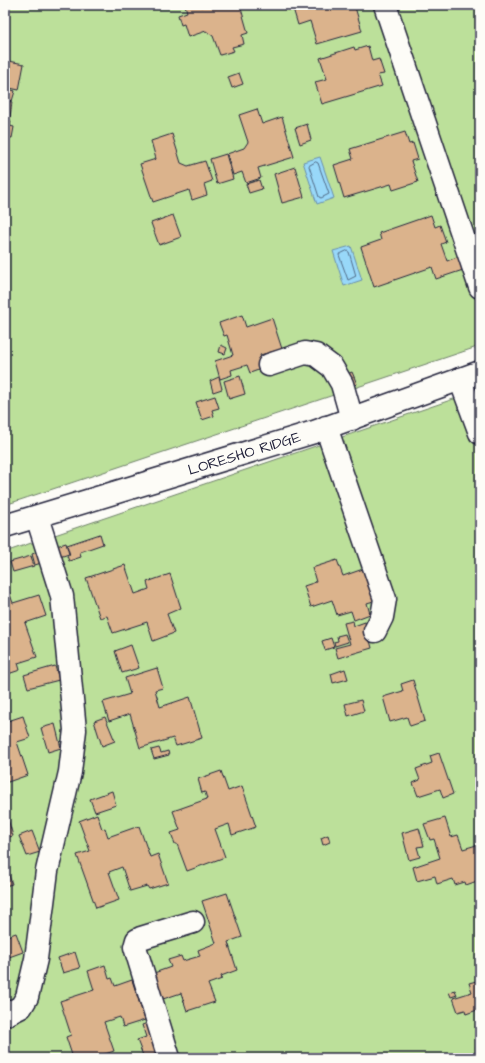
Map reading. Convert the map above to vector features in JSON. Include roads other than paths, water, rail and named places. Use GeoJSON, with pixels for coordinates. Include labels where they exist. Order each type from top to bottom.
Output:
{"type":"FeatureCollection","features":[{"type":"Feature","properties":{"kind":"street"},"geometry":{"type":"LineString","coordinates":[[385,5],[480,287]]}},
{"type":"Feature","properties":{"kind":"street"},"geometry":{"type":"LineString","coordinates":[[269,366],[305,353],[316,355],[332,366],[338,378],[352,419]]}},
{"type":"Feature","properties":{"kind":"street"},"geometry":{"type":"LineString","coordinates":[[470,376],[480,433]]}},
{"type":"Feature","properties":{"kind":"street","name":"LORESHO RIDGE"},"geometry":{"type":"LineString","coordinates":[[5,526],[352,419],[470,376]]}},
{"type":"Feature","properties":{"kind":"street"},"geometry":{"type":"LineString","coordinates":[[326,427],[385,599],[382,617],[376,631]]}},
{"type":"Feature","properties":{"kind":"street"},"geometry":{"type":"LineString","coordinates":[[5,1015],[21,1007],[27,997],[37,951],[47,871],[70,772],[75,730],[62,596],[37,517]]}},
{"type":"Feature","properties":{"kind":"street"},"geometry":{"type":"LineString","coordinates":[[169,1058],[135,946],[137,940],[141,938],[194,922]]}},
{"type":"Feature","properties":{"kind":"water"},"geometry":{"type":"Polygon","coordinates":[[[320,157],[334,198],[317,204],[303,162],[320,157]]]}},
{"type":"Feature","properties":{"kind":"water"},"geometry":{"type":"Polygon","coordinates":[[[351,246],[362,280],[344,286],[333,251],[351,246]]]}}]}
